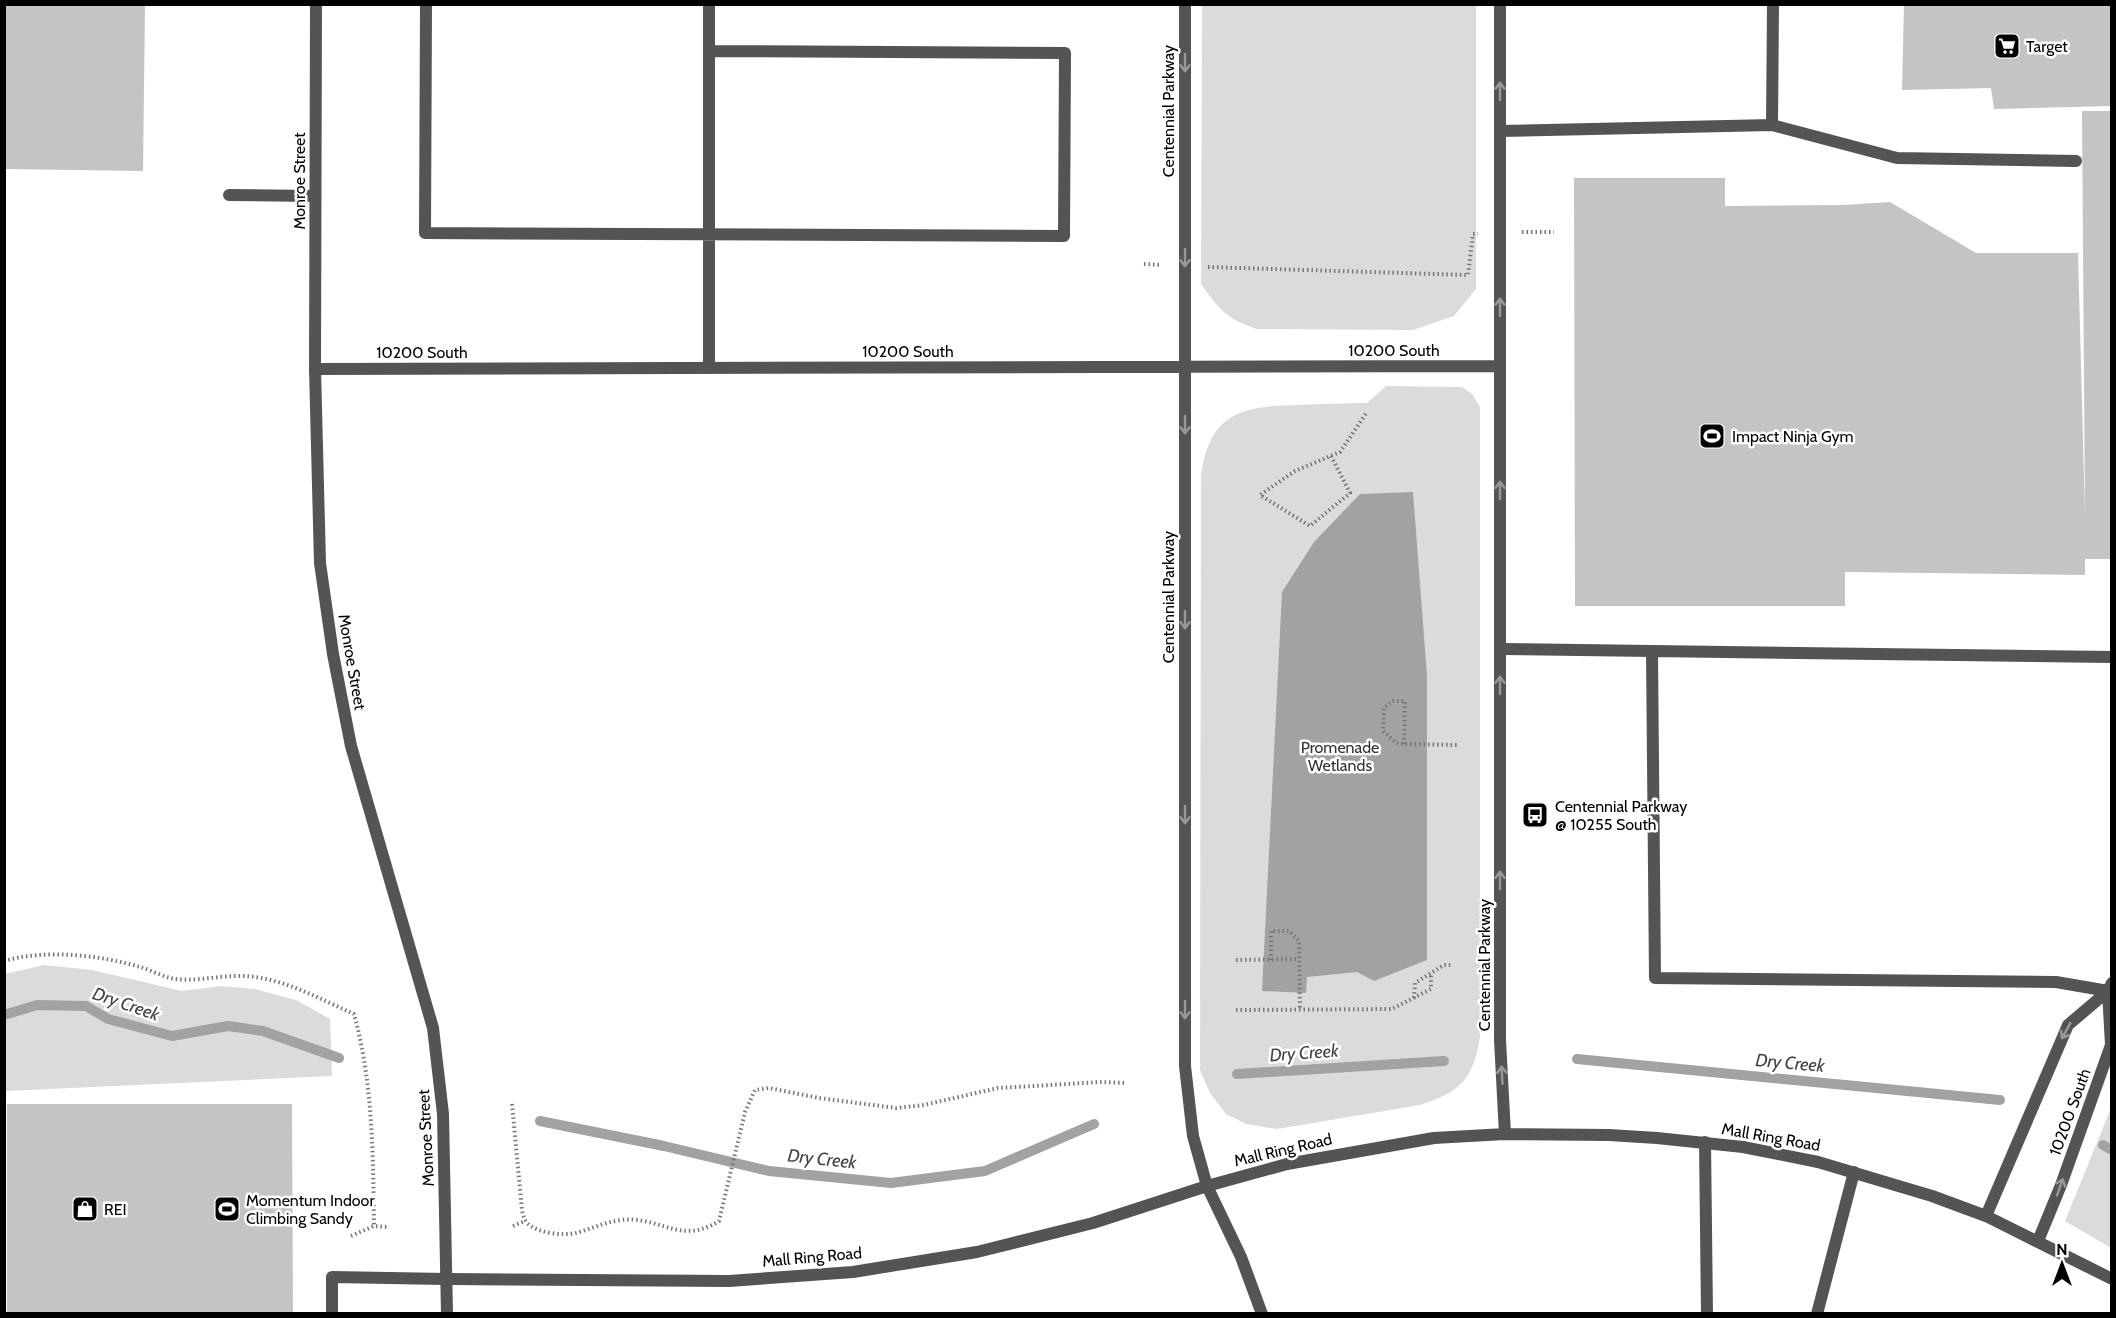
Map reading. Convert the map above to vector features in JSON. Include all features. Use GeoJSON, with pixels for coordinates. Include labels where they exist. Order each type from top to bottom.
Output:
{"type":"FeatureCollection","features":[{"type":"Feature","properties":{"kind":"street","name":"Monroe Street"},"geometry":{"type":"LineString","coordinates":[[316,4],[315,369],[320,563],[333,654],[351,746],[432,1028],[443,1114],[447,1314]]}},
{"type":"Feature","properties":{"kind":"street"},"geometry":{"type":"LineString","coordinates":[[426,4],[425,233],[1064,236],[1065,53],[709,51]]}},
{"type":"Feature","properties":{"kind":"street"},"geometry":{"type":"LineString","coordinates":[[709,4],[709,368]]}},
{"type":"Feature","properties":{"kind":"street","name":"Centennial Parkway"},"geometry":{"type":"LineString","coordinates":[[1185,4],[1185,1066],[1193,1136],[1207,1186],[1241,1257],[1262,1314]]}},
{"type":"Feature","properties":{"kind":"street","name":"Centennial Parkway"},"geometry":{"type":"LineString","coordinates":[[1500,4],[1500,1040],[1505,1134]]}},
{"type":"Feature","properties":{"kind":"street"},"geometry":{"type":"LineString","coordinates":[[1772,125],[1773,4]]}},
{"type":"Feature","properties":{"kind":"street"},"geometry":{"type":"LineString","coordinates":[[1500,131],[1772,125],[1897,158],[2076,161]]}},
{"type":"Feature","properties":{"kind":"street"},"geometry":{"type":"LineString","coordinates":[[229,195],[314,196]]}},
{"type":"Feature","properties":{"kind":"street","name":"10200 South"},"geometry":{"type":"LineString","coordinates":[[315,369],[1500,366]]}},
{"type":"Feature","properties":{"kind":"street"},"geometry":{"type":"LineString","coordinates":[[1500,650],[2112,657]]}},
{"type":"Feature","properties":{"kind":"street"},"geometry":{"type":"LineString","coordinates":[[1652,652],[1655,978],[2056,982],[2110,987]]}},
{"type":"Feature","properties":{"kind":"street","name":"10200 South"},"geometry":{"type":"LineString","coordinates":[[1986,1216],[2068,1025],[2110,987]]}},
{"type":"Feature","properties":{"kind":"street","name":"10200 South"},"geometry":{"type":"LineString","coordinates":[[2038,1241],[2061,1185],[2111,1045],[2110,987]]}},
{"type":"Feature","properties":{"kind":"street","name":"Mall Ring Road"},"geometry":{"type":"LineString","coordinates":[[333,1314],[332,1277],[446,1280],[729,1281],[853,1272],[976,1252],[1093,1223],[1207,1186],[1287,1164],[1434,1138],[1505,1134],[1609,1135],[1705,1142],[1780,1154],[1854,1172],[1932,1196],[1986,1216],[2112,1279]]}},
{"type":"Feature","properties":{"kind":"street"},"geometry":{"type":"LineString","coordinates":[[1705,1142],[1707,1314]]}},
{"type":"Feature","properties":{"kind":"street"},"geometry":{"type":"LineString","coordinates":[[1817,1314],[1854,1172]]}},
{"type":"Feature","properties":{"kind":"path"},"geometry":{"type":"LineString","coordinates":[[1144,264],[1468,275],[1473,234],[1554,232]]}},
{"type":"Feature","properties":{"kind":"path"},"geometry":{"type":"LineString","coordinates":[[1331,456],[1350,493],[1310,526],[1260,495],[1295,471],[1340,452],[1367,412]]}},
{"type":"Feature","properties":{"kind":"path"},"geometry":{"type":"LineString","coordinates":[[1404,744],[1405,701],[1392,700],[1384,708],[1383,731],[1396,743],[1404,744],[1456,745]]}},
{"type":"Feature","properties":{"kind":"path"},"geometry":{"type":"LineString","coordinates":[[1271,960],[1271,931],[1289,931],[1299,941],[1300,1010]]}},
{"type":"Feature","properties":{"kind":"path"},"geometry":{"type":"LineString","coordinates":[[4,961],[27,956],[77,955],[138,966],[170,978],[188,980],[218,976],[244,976],[270,980],[354,1014],[362,1044],[368,1087],[372,1134],[374,1226]]}},
{"type":"Feature","properties":{"kind":"path"},"geometry":{"type":"LineString","coordinates":[[1236,960],[1299,959]]}},
{"type":"Feature","properties":{"kind":"path"},"geometry":{"type":"LineString","coordinates":[[1414,998],[1415,984],[1444,965],[1451,965]]}},
{"type":"Feature","properties":{"kind":"path"},"geometry":{"type":"LineString","coordinates":[[1236,1010],[1392,1009],[1431,989],[1431,973]]}},
{"type":"Feature","properties":{"kind":"path"},"geometry":{"type":"LineString","coordinates":[[512,1104],[519,1179],[525,1221],[529,1225],[549,1232],[574,1234],[622,1219],[688,1231],[705,1230],[719,1221],[745,1112],[755,1090],[769,1088],[819,1098],[896,1108],[924,1105],[1016,1086],[1127,1083]]}},
{"type":"Feature","properties":{"kind":"path"},"geometry":{"type":"LineString","coordinates":[[513,1226],[525,1221]]}},
{"type":"Feature","properties":{"kind":"path"},"geometry":{"type":"LineString","coordinates":[[351,1236],[374,1226],[388,1227]]}},
{"type":"Feature","properties":{"kind":"green space"},"geometry":{"type":"Polygon","coordinates":[[[1202,5],[1476,5],[1476,289],[1454,316],[1413,330],[1257,329],[1230,317],[1213,300],[1201,284],[1202,5]]]}},
{"type":"Feature","properties":{"kind":"green space","name":"Promenade Wetlands"},"geometry":{"type":"Polygon","coordinates":[[[1386,386],[1462,387],[1472,394],[1480,407],[1480,1037],[1468,1074],[1455,1089],[1434,1100],[1420,1105],[1277,1129],[1246,1124],[1226,1114],[1210,1093],[1200,1070],[1201,475],[1205,454],[1212,438],[1231,417],[1244,411],[1277,406],[1367,403],[1386,386]]]}},
{"type":"Feature","properties":{"kind":"green space"},"geometry":{"type":"Polygon","coordinates":[[[44,965],[92,970],[182,991],[221,986],[255,989],[296,1000],[330,1019],[332,1076],[5,1091],[5,974],[44,965]]]}},
{"type":"Feature","properties":{"kind":"green space"},"geometry":{"type":"Polygon","coordinates":[[[2111,1108],[2111,1248],[2065,1221],[2111,1108]]]}},
{"type":"Feature","properties":{"kind":"shaded area"},"geometry":{"type":"Polygon","coordinates":[[[1413,492],[1427,676],[1427,960],[1374,981],[1357,972],[1307,977],[1306,993],[1262,991],[1282,592],[1314,542],[1360,494],[1413,492]]]}},
{"type":"Feature","properties":{"kind":"building"},"geometry":{"type":"Polygon","coordinates":[[[4,4],[145,4],[143,171],[4,169],[4,4]]]}},
{"type":"Feature","properties":{"kind":"building","name":"Target"},"geometry":{"type":"Polygon","coordinates":[[[1904,4],[2112,4],[2112,106],[1994,109],[1991,88],[1902,90],[1904,4]]]}},
{"type":"Feature","properties":{"kind":"building"},"geometry":{"type":"Polygon","coordinates":[[[2082,111],[2112,111],[2112,559],[2085,559],[2085,575],[1845,572],[1845,606],[1575,606],[1574,178],[1725,178],[1725,206],[1844,205],[1890,202],[1976,253],[2078,253],[2085,516],[2082,111]]]}},
{"type":"Feature","properties":{"kind":"building"},"geometry":{"type":"Polygon","coordinates":[[[7,1104],[292,1104],[293,1314],[7,1314],[7,1104]]]}},
{"type":"Feature","properties":{"kind":"waterway","name":"Dry Creek"},"geometry":{"type":"LineString","coordinates":[[4,1015],[37,1005],[86,1006],[108,1019],[172,1036],[228,1026],[263,1031],[339,1058]]}},
{"type":"Feature","properties":{"kind":"waterway","name":"Dry Creek"},"geometry":{"type":"LineString","coordinates":[[1577,1059],[2000,1100]]}},
{"type":"Feature","properties":{"kind":"waterway","name":"Dry Creek"},"geometry":{"type":"LineString","coordinates":[[1237,1074],[1444,1061]]}},
{"type":"Feature","properties":{"kind":"waterway","name":"Dry Creek"},"geometry":{"type":"LineString","coordinates":[[540,1121],[664,1146],[769,1171],[891,1183],[985,1171],[1094,1124]]}},
{"type":"Feature","properties":{"kind":"waterway","name":"Dry Creek"},"geometry":{"type":"LineString","coordinates":[[2103,1145],[2112,1150]]}},
{"type":"Feature","properties":{"kind":"place","name":"Target"},"geometry":{"type":"Point","coordinates":[2007,46]}},
{"type":"Feature","properties":{"kind":"place","name":"Impact Ninja Gym"},"geometry":{"type":"Point","coordinates":[1712,436]}},
{"type":"Feature","properties":{"kind":"place","name":"Centennial Parkway @ 10255 South"},"geometry":{"type":"Point","coordinates":[1535,815]}},
{"type":"Feature","properties":{"kind":"place","name":"REI"},"geometry":{"type":"Point","coordinates":[85,1209]}},
{"type":"Feature","properties":{"kind":"place","name":"Momentum Indoor Climbing Sandy"},"geometry":{"type":"Point","coordinates":[227,1209]}}]}
